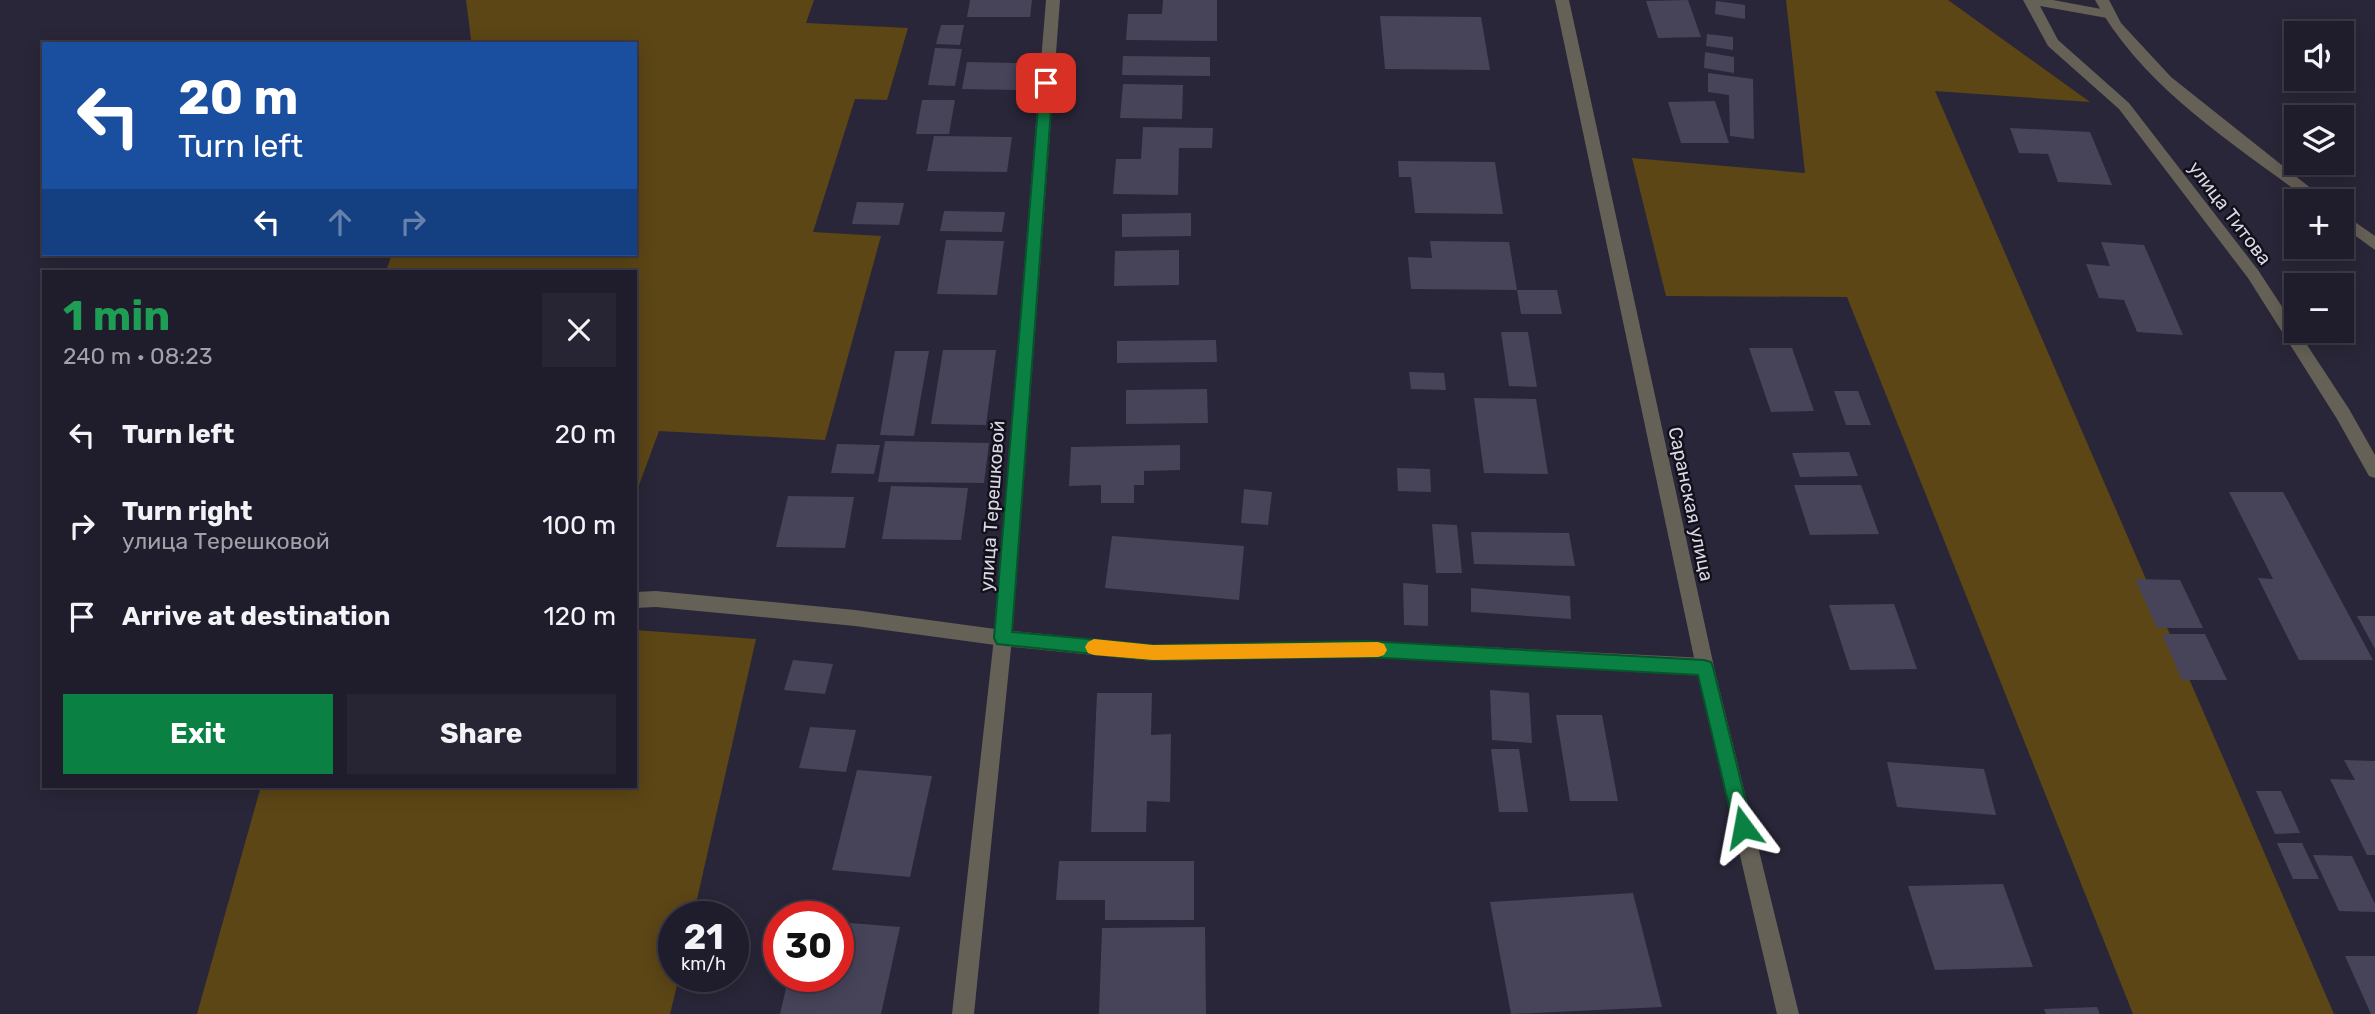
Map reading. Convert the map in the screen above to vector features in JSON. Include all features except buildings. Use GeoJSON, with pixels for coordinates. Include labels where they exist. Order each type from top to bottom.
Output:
{"type":"FeatureCollection","features":[{"type":"Feature","properties":{"kind":"street","name":"улица Терешковой"},"geometry":{"type":"LineString","coordinates":[[963,1014],[1003,638],[1053,0]]}},
{"type":"Feature","properties":{"kind":"street","name":"Саранская улица"},"geometry":{"type":"LineString","coordinates":[[1562,0],[1704,667],[1788,1014]]}},
{"type":"Feature","properties":{"kind":"street"},"geometry":{"type":"LineString","coordinates":[[2030,0],[2107,15]]}},
{"type":"Feature","properties":{"kind":"street","name":"улица Титова"},"geometry":{"type":"LineString","coordinates":[[2030,0],[2053,43],[2124,106],[2253,274],[2343,414],[2375,471]]}},
{"type":"Feature","properties":{"kind":"street"},"geometry":{"type":"LineString","coordinates":[[2102,0],[2107,15],[2145,61],[2212,118],[2304,189]]}},
{"type":"Feature","properties":{"kind":"street"},"geometry":{"type":"LineString","coordinates":[[2354,227],[2375,244]]}},
{"type":"Feature","properties":{"kind":"street"},"geometry":{"type":"LineString","coordinates":[[637,600],[656,599],[841,617],[1003,638],[1153,653],[1366,649],[1704,667]]}},
{"type":"Feature","properties":{"kind":"shaded area"},"geometry":{"type":"Polygon","coordinates":[[[466,0],[814,0],[806,23],[908,28],[887,100],[855,99],[813,232],[881,236],[825,440],[659,431],[637,491],[637,270],[386,270],[391,256],[637,256],[637,42],[470,42],[466,0]]]}},
{"type":"Feature","properties":{"kind":"shaded area"},"geometry":{"type":"Polygon","coordinates":[[[1786,0],[1948,0],[2090,102],[1935,91],[2334,1014],[2133,1014],[1847,297],[1666,296],[1632,158],[1805,173],[1786,0]]]}},
{"type":"Feature","properties":{"kind":"shaded area"},"geometry":{"type":"Polygon","coordinates":[[[637,630],[756,639],[697,901],[658,901],[658,992],[675,992],[670,1014],[197,1014],[260,788],[637,788],[637,630]]]}},
{"type":"Feature","properties":{"kind":"slow traffic"},"geometry":{"type":"LineString","coordinates":[[1094,647],[1153,653],[1378,650]]}},
{"type":"Feature","properties":{"kind":"route"},"geometry":{"type":"LineString","coordinates":[[1046,83],[1003,638],[1153,653],[1366,649],[1704,667],[1743,827]]}}]}
